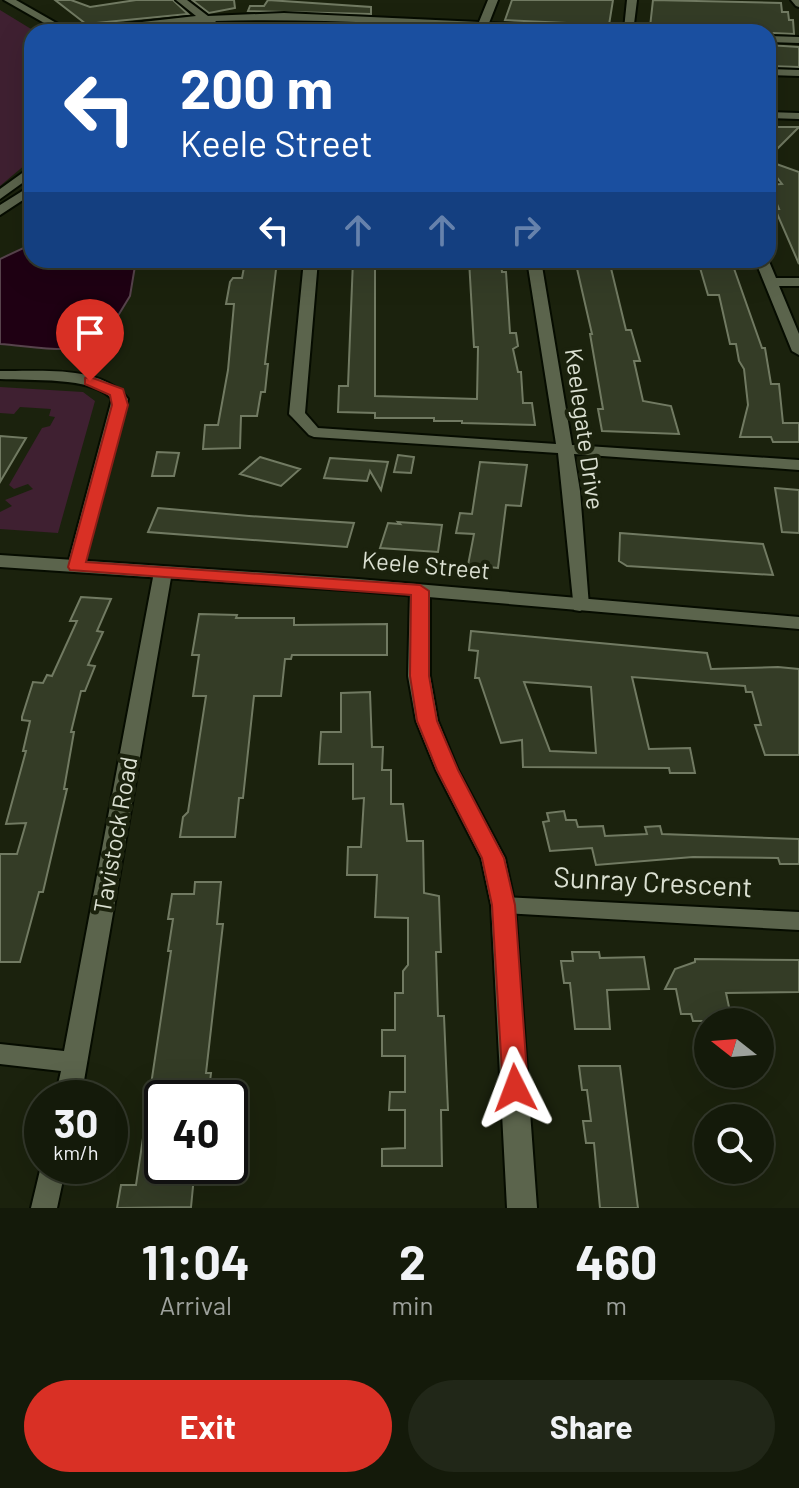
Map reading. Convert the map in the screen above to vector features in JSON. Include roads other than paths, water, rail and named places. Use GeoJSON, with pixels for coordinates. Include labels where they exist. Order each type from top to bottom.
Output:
{"type":"FeatureCollection","features":[{"type":"Feature","properties":{"kind":"main road","name":"Keele Street"},"geometry":{"type":"LineString","coordinates":[[0,561],[420,591],[799,623]]}},
{"type":"Feature","properties":{"kind":"main road"},"geometry":{"type":"LineString","coordinates":[[420,591],[419,676],[427,721],[447,770],[493,858],[503,905],[522,1208]]}},
{"type":"Feature","properties":{"kind":"street"},"geometry":{"type":"LineString","coordinates":[[9,0],[52,24]]}},
{"type":"Feature","properties":{"kind":"street"},"geometry":{"type":"LineString","coordinates":[[181,0],[214,24]]}},
{"type":"Feature","properties":{"kind":"street"},"geometry":{"type":"LineString","coordinates":[[483,24],[493,0]]}},
{"type":"Feature","properties":{"kind":"street"},"geometry":{"type":"LineString","coordinates":[[627,24],[632,0]]}},
{"type":"Feature","properties":{"kind":"street"},"geometry":{"type":"LineString","coordinates":[[0,5],[35,24]]}},
{"type":"Feature","properties":{"kind":"street"},"geometry":{"type":"LineString","coordinates":[[152,24],[207,18],[305,17],[461,24]]}},
{"type":"Feature","properties":{"kind":"street"},"geometry":{"type":"LineString","coordinates":[[776,39],[799,40]]}},
{"type":"Feature","properties":{"kind":"street"},"geometry":{"type":"LineString","coordinates":[[776,72],[799,73]]}},
{"type":"Feature","properties":{"kind":"street"},"geometry":{"type":"LineString","coordinates":[[776,115],[799,116]]}},
{"type":"Feature","properties":{"kind":"street"},"geometry":{"type":"LineString","coordinates":[[0,195],[24,176]]}},
{"type":"Feature","properties":{"kind":"street"},"geometry":{"type":"LineString","coordinates":[[0,211],[24,194]]}},
{"type":"Feature","properties":{"kind":"street"},"geometry":{"type":"LineString","coordinates":[[310,268],[297,414],[303,424],[314,432],[335,436],[799,465]]}},
{"type":"Feature","properties":{"kind":"street","name":"Keelegate Drive"},"geometry":{"type":"LineString","coordinates":[[535,268],[572,491],[580,606]]}},
{"type":"Feature","properties":{"kind":"street"},"geometry":{"type":"LineString","coordinates":[[765,268],[799,351]]}},
{"type":"Feature","properties":{"kind":"street"},"geometry":{"type":"LineString","coordinates":[[771,282],[799,282]]}},
{"type":"Feature","properties":{"kind":"street"},"geometry":{"type":"LineString","coordinates":[[0,375],[90,381],[109,387],[120,399],[76,567]]}},
{"type":"Feature","properties":{"kind":"street","name":"Tavistock Road"},"geometry":{"type":"LineString","coordinates":[[72,1080],[163,572]]}},
{"type":"Feature","properties":{"kind":"street","name":"Sunray Crescent"},"geometry":{"type":"LineString","coordinates":[[503,905],[799,921]]}},
{"type":"Feature","properties":{"kind":"street"},"geometry":{"type":"LineString","coordinates":[[0,1054],[75,1062]]}},
{"type":"Feature","properties":{"kind":"street"},"geometry":{"type":"LineString","coordinates":[[44,1208],[49,1184]]}}]}
